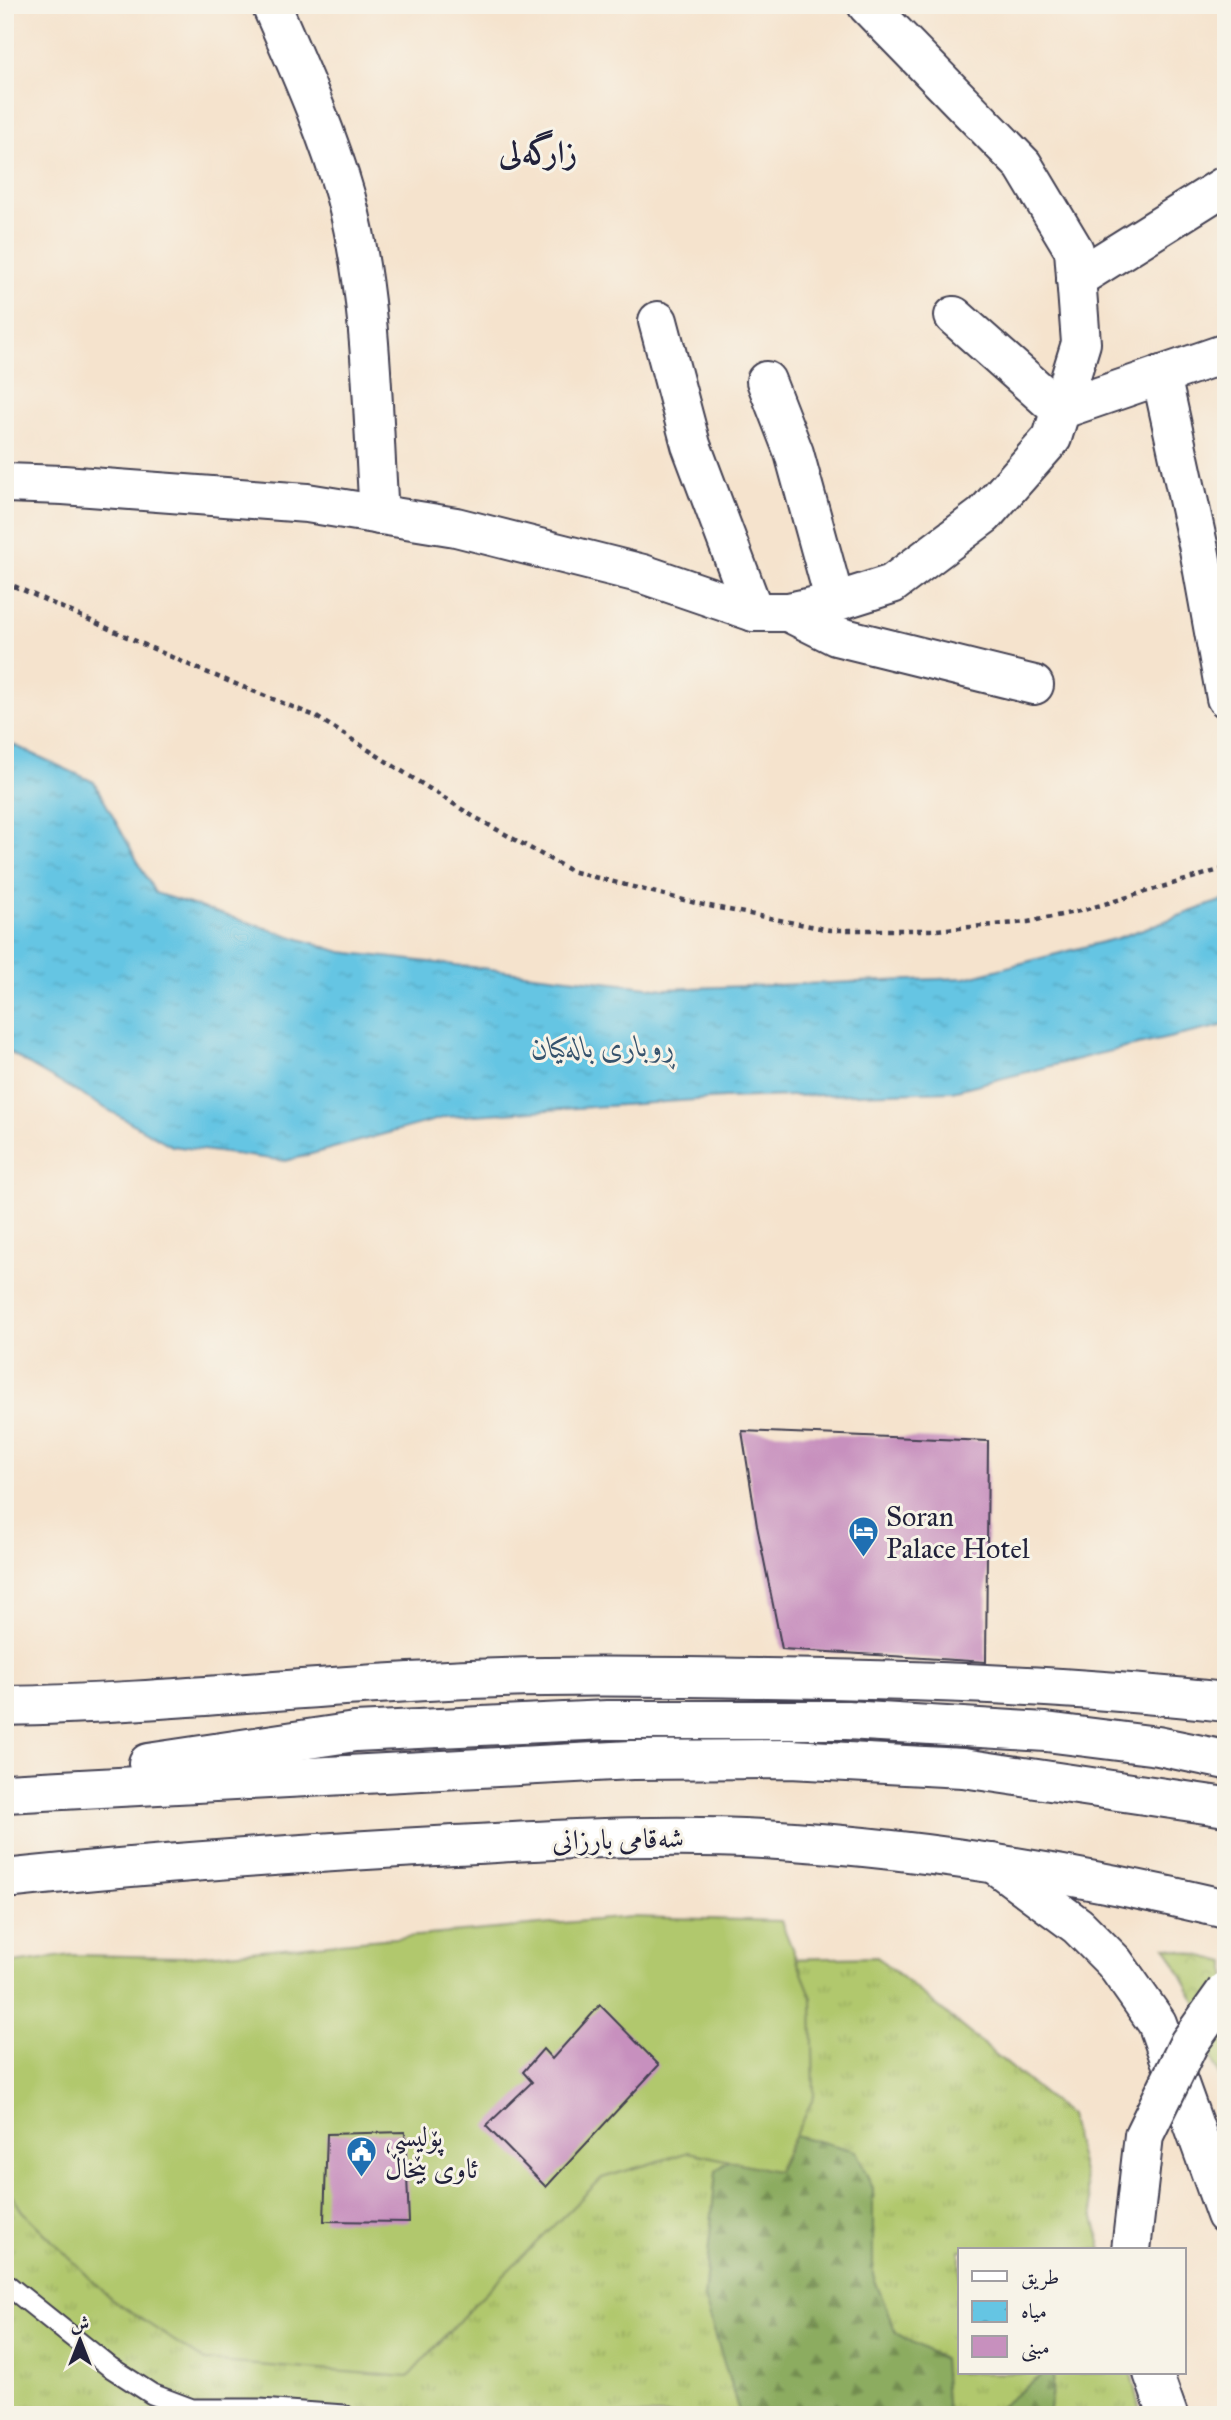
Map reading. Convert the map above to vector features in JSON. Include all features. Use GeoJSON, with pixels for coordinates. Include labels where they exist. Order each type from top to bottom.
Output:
{"type":"FeatureCollection","features":[{"type":"Feature","properties":{"kind":"main road"},"geometry":{"type":"LineString","coordinates":[[271,5],[317,111],[346,199],[365,296],[379,515]]}},
{"type":"Feature","properties":{"kind":"main road"},"geometry":{"type":"LineString","coordinates":[[771,612],[835,602],[892,584],[984,515],[1052,438],[1081,343],[1074,250],[1023,165],[892,14]]}},
{"type":"Feature","properties":{"kind":"main road"},"geometry":{"type":"LineString","coordinates":[[1076,279],[1226,185]]}},
{"type":"Feature","properties":{"kind":"main road"},"geometry":{"type":"LineString","coordinates":[[954,316],[1060,410]]}},
{"type":"Feature","properties":{"kind":"main road"},"geometry":{"type":"LineString","coordinates":[[659,321],[691,445],[771,612]]}},
{"type":"Feature","properties":{"kind":"main road"},"geometry":{"type":"LineString","coordinates":[[1060,410],[1226,353]]}},
{"type":"Feature","properties":{"kind":"main road"},"geometry":{"type":"LineString","coordinates":[[1161,375],[1199,549],[1226,698]]}},
{"type":"Feature","properties":{"kind":"main road"},"geometry":{"type":"LineString","coordinates":[[766,381],[794,453],[835,602]]}},
{"type":"Feature","properties":{"kind":"main road"},"geometry":{"type":"LineString","coordinates":[[5,482],[307,503],[456,527],[629,571],[771,612],[836,636],[1034,685]]}},
{"type":"Feature","properties":{"kind":"main road"},"geometry":{"type":"LineString","coordinates":[[5,1706],[113,1703],[472,1679],[702,1677],[936,1681],[1161,1695],[1226,1702]]}},
{"type":"Feature","properties":{"kind":"main road"},"geometry":{"type":"LineString","coordinates":[[53,1790],[110,1770],[178,1757],[355,1731],[607,1720],[847,1720],[1046,1731],[1158,1746],[1226,1760]]}},
{"type":"Feature","properties":{"kind":"main road"},"geometry":{"type":"LineString","coordinates":[[5,1793],[632,1760],[790,1759],[963,1768],[1226,1807]]}},
{"type":"Feature","properties":{"kind":"main road","name":"شەقامی بارزانی"},"geometry":{"type":"LineString","coordinates":[[5,1879],[266,1855],[630,1837],[760,1839],[838,1844],[993,1863],[1226,1909]]}},
{"type":"Feature","properties":{"kind":"main road"},"geometry":{"type":"LineString","coordinates":[[993,1863],[1078,1926],[1114,1962],[1157,2023],[1226,2215]]}},
{"type":"Feature","properties":{"kind":"main road"},"geometry":{"type":"LineString","coordinates":[[1131,2248],[1144,2135],[1189,2043],[1226,1991]]}},
{"type":"Feature","properties":{"kind":"main road"},"geometry":{"type":"LineString","coordinates":[[1153,2374],[1168,2415]]}},
{"type":"Feature","properties":{"kind":"lane"},"geometry":{"type":"LineString","coordinates":[[5,2283],[110,2367],[152,2394],[192,2409],[260,2409],[344,2415]]}},
{"type":"Feature","properties":{"kind":"path"},"geometry":{"type":"LineString","coordinates":[[5,582],[196,668],[315,716],[471,815],[571,871],[699,905],[830,930],[936,930],[1028,922],[1084,910],[1226,868]]}},
{"type":"Feature","properties":{"kind":"green space"},"geometry":{"type":"Polygon","coordinates":[[[630,1917],[781,1921],[812,1998],[814,2097],[777,2171],[689,2152],[602,2178],[477,2301],[408,2377],[205,2361],[112,2300],[22,2211],[5,2184],[5,1964],[71,1955],[183,1957],[630,1917]]]}},
{"type":"Feature","properties":{"kind":"green space"},"geometry":{"type":"Polygon","coordinates":[[[1166,1947],[1226,1962],[1226,2094],[1212,2057],[1201,2011],[1166,1947]]]}},
{"type":"Feature","properties":{"kind":"green space"},"geometry":{"type":"Polygon","coordinates":[[[877,1957],[1069,2115],[1102,2248],[958,2248],[958,2374],[1131,2374],[1141,2415],[5,2415],[5,2062],[444,1966],[877,1957]]]}},
{"type":"Feature","properties":{"kind":"green space"},"geometry":{"type":"Polygon","coordinates":[[[768,2128],[856,2151],[873,2188],[873,2275],[896,2333],[943,2359],[947,2415],[740,2415],[704,2298],[716,2171],[768,2128]]]}},
{"type":"Feature","properties":{"kind":"green space"},"geometry":{"type":"Polygon","coordinates":[[[1043,2374],[1055,2374],[1048,2415],[990,2415],[1043,2374]]]}},
{"type":"Feature","properties":{"kind":"water","name":"ڕوباری بالەکیان"},"geometry":{"type":"Polygon","coordinates":[[[5,741],[94,782],[155,893],[341,952],[665,989],[965,978],[1118,938],[1226,899],[1226,1025],[952,1091],[724,1098],[446,1117],[286,1161],[172,1146],[5,1049],[5,741]]]}},
{"type":"Feature","properties":{"kind":"building"},"geometry":{"type":"Polygon","coordinates":[[[742,1431],[988,1441],[986,1662],[782,1649],[757,1526],[742,1431]]]}},
{"type":"Feature","properties":{"kind":"building"},"geometry":{"type":"Polygon","coordinates":[[[600,2005],[659,2065],[546,2187],[486,2126],[532,2082],[523,2072],[543,2049],[552,2059],[600,2005]]]}},
{"type":"Feature","properties":{"kind":"building"},"geometry":{"type":"Polygon","coordinates":[[[405,2132],[409,2222],[324,2221],[327,2134],[405,2132]]]}},
{"type":"Feature","properties":{"kind":"place","name":"Soran Palace Hotel"},"geometry":{"type":"Point","coordinates":[863,1559]}},
{"type":"Feature","properties":{"kind":"place","name":"پۆلیسی ئاوی بێخاڵ"},"geometry":{"type":"Point","coordinates":[362,2179]}},
{"type":"Feature","properties":{"kind":"district","name":"زارگەلی"},"geometry":{"type":"Point","coordinates":[538,152]}}]}
